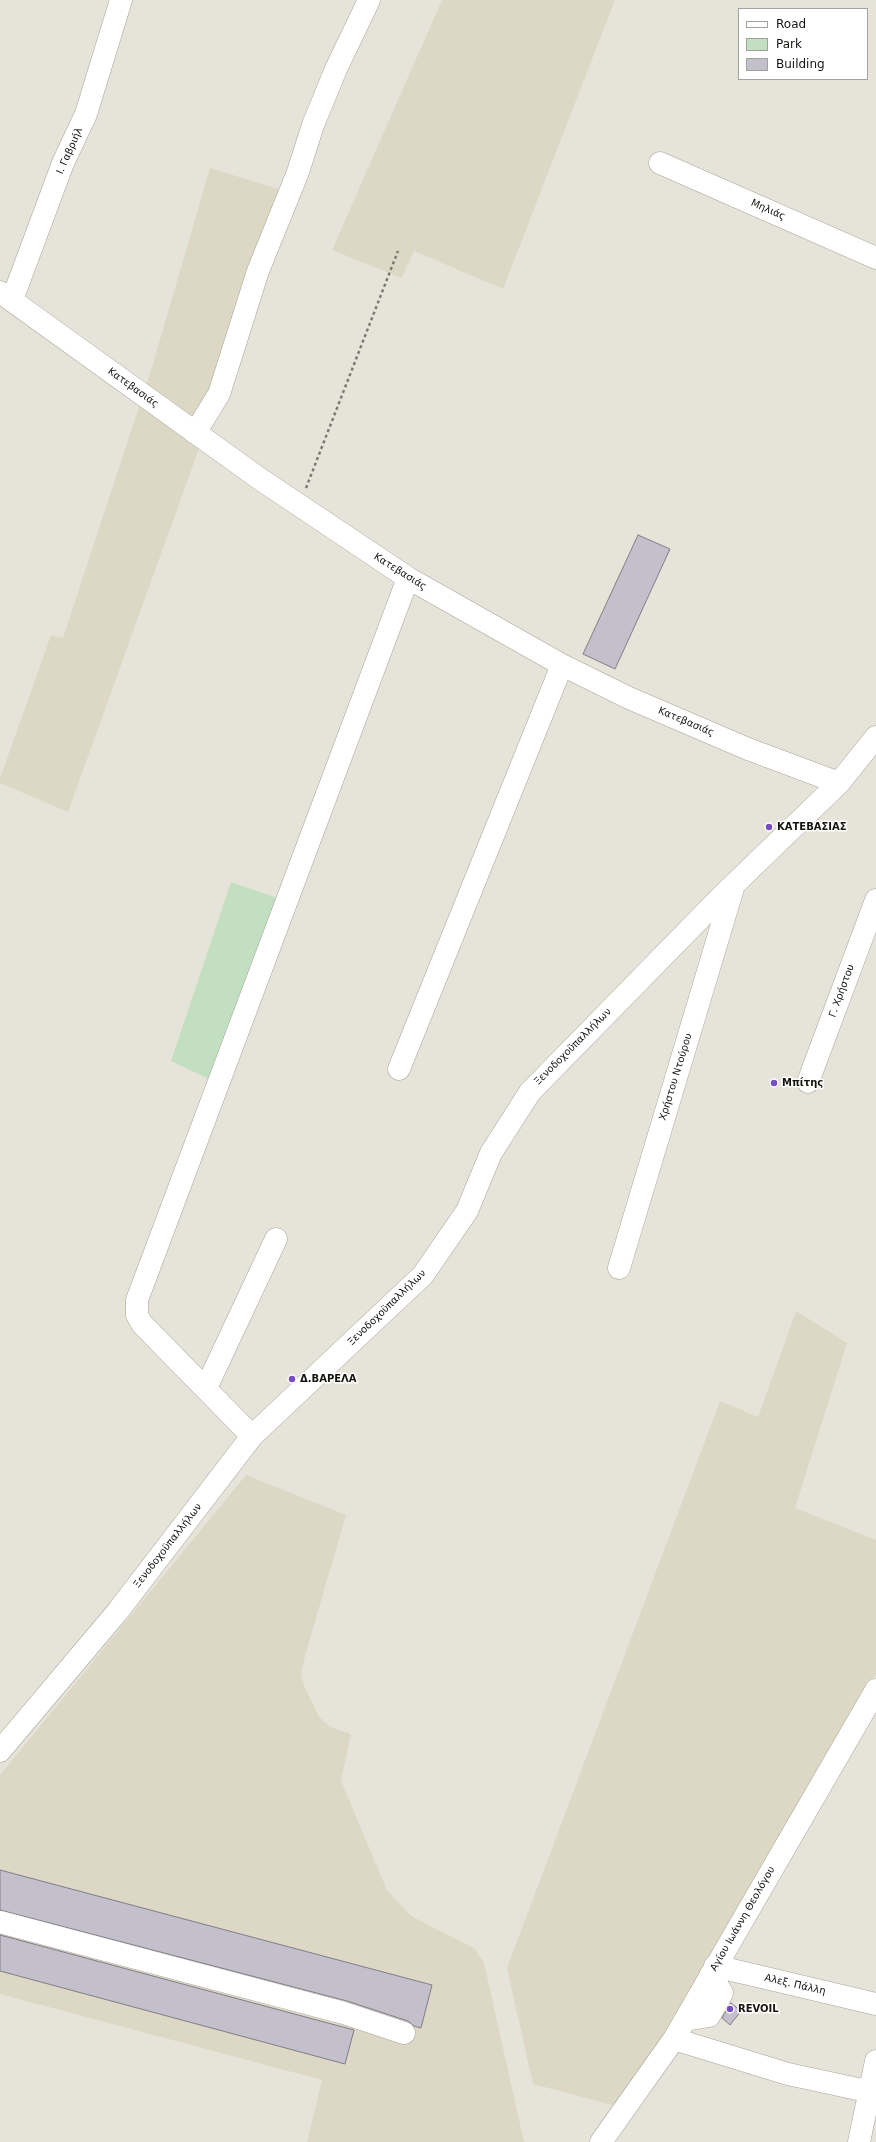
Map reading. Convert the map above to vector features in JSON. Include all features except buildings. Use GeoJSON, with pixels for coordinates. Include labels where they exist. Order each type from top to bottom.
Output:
{"type":"FeatureCollection","features":[{"type":"Feature","properties":{"kind":"street","name":"Ι. Γαβριήλ"},"geometry":{"type":"LineString","coordinates":[[6,296],[63,163],[86,114],[121,0]]}},
{"type":"Feature","properties":{"kind":"street"},"geometry":{"type":"LineString","coordinates":[[195,433],[219,394],[258,271],[298,172],[313,124],[336,69],[369,0]]}},
{"type":"Feature","properties":{"kind":"street","name":"Μηλιάς"},"geometry":{"type":"LineString","coordinates":[[660,163],[876,258]]}},
{"type":"Feature","properties":{"kind":"street","name":"Κατεβασιάς"},"geometry":{"type":"LineString","coordinates":[[6,296],[195,433],[408,578],[562,665],[629,698],[748,749],[839,783]]}},
{"type":"Feature","properties":{"kind":"street"},"geometry":{"type":"LineString","coordinates":[[252,1436],[142,1324],[137,1316],[136,1300],[408,578]]}},
{"type":"Feature","properties":{"kind":"street"},"geometry":{"type":"LineString","coordinates":[[399,1069],[562,665]]}},
{"type":"Feature","properties":{"kind":"street","name":"Ξενοδοχοϋπαλλήλων"},"geometry":{"type":"LineString","coordinates":[[0,1751],[118,1611],[252,1436],[423,1275],[467,1211],[491,1153],[530,1092],[734,885],[839,783],[876,738]]}},
{"type":"Feature","properties":{"kind":"street","name":"Χρήστου Ντούρου"},"geometry":{"type":"LineString","coordinates":[[618,1268],[734,885]]}},
{"type":"Feature","properties":{"kind":"street","name":"Γ. Χρήστου"},"geometry":{"type":"LineString","coordinates":[[808,1082],[876,900]]}},
{"type":"Feature","properties":{"kind":"street"},"geometry":{"type":"LineString","coordinates":[[206,1388],[276,1238]]}},
{"type":"Feature","properties":{"kind":"street","name":"Αγίου Ιωάννη Θεολόγου"},"geometry":{"type":"LineString","coordinates":[[601,2142],[674,2039],[876,1690]]}},
{"type":"Feature","properties":{"kind":"street"},"geometry":{"type":"LineString","coordinates":[[0,1922],[344,2013],[404,2033]]}},
{"type":"Feature","properties":{"kind":"street","name":"Αλεξ. Πάλλη"},"geometry":{"type":"LineString","coordinates":[[713,1970],[876,2004]]}},
{"type":"Feature","properties":{"kind":"street"},"geometry":{"type":"LineString","coordinates":[[674,2039],[788,2074],[873,2092]]}},
{"type":"Feature","properties":{"kind":"street"},"geometry":{"type":"LineString","coordinates":[[858,2142],[873,2092],[876,2061]]}},
{"type":"Feature","properties":{"kind":"path"},"geometry":{"type":"LineString","coordinates":[[299,505],[398,251]]}},
{"type":"Feature","properties":{"kind":"shaded area"},"geometry":{"type":"Polygon","coordinates":[[[442,0],[615,0],[503,289],[414,251],[402,278],[332,250],[442,0]]]}},
{"type":"Feature","properties":{"kind":"shaded area"},"geometry":{"type":"Polygon","coordinates":[[[210,168],[291,193],[68,812],[0,783],[0,778],[51,635],[63,638],[152,367],[210,168]]]}},
{"type":"Feature","properties":{"kind":"shaded area"},"geometry":{"type":"Polygon","coordinates":[[[796,1311],[847,1343],[795,1508],[876,1540],[876,1674],[801,1811],[620,2107],[533,2084],[507,1968],[720,1401],[758,1417],[796,1311]]]}},
{"type":"Feature","properties":{"kind":"shaded area"},"geometry":{"type":"Polygon","coordinates":[[[246,1475],[346,1515],[305,1656],[301,1675],[305,1688],[319,1717],[330,1727],[351,1734],[341,1781],[387,1890],[408,1913],[475,1949],[484,1963],[524,2142],[307,2142],[322,2080],[0,1994],[0,1775],[246,1475]]]}},
{"type":"Feature","properties":{"kind":"green space"},"geometry":{"type":"Polygon","coordinates":[[[231,882],[280,899],[215,1082],[171,1061],[231,882]]]}},
{"type":"Feature","properties":{"kind":"place","name":"ΚΑΤΕΒΑΣΙΑΣ"},"geometry":{"type":"Point","coordinates":[769,827]}},
{"type":"Feature","properties":{"kind":"place","name":"Μπίτης"},"geometry":{"type":"Point","coordinates":[774,1083]}},
{"type":"Feature","properties":{"kind":"place","name":"Δ.ΒΑΡΕΛΑ"},"geometry":{"type":"Point","coordinates":[292,1379]}},
{"type":"Feature","properties":{"kind":"place","name":"REVOIL"},"geometry":{"type":"Point","coordinates":[730,2009]}}]}
